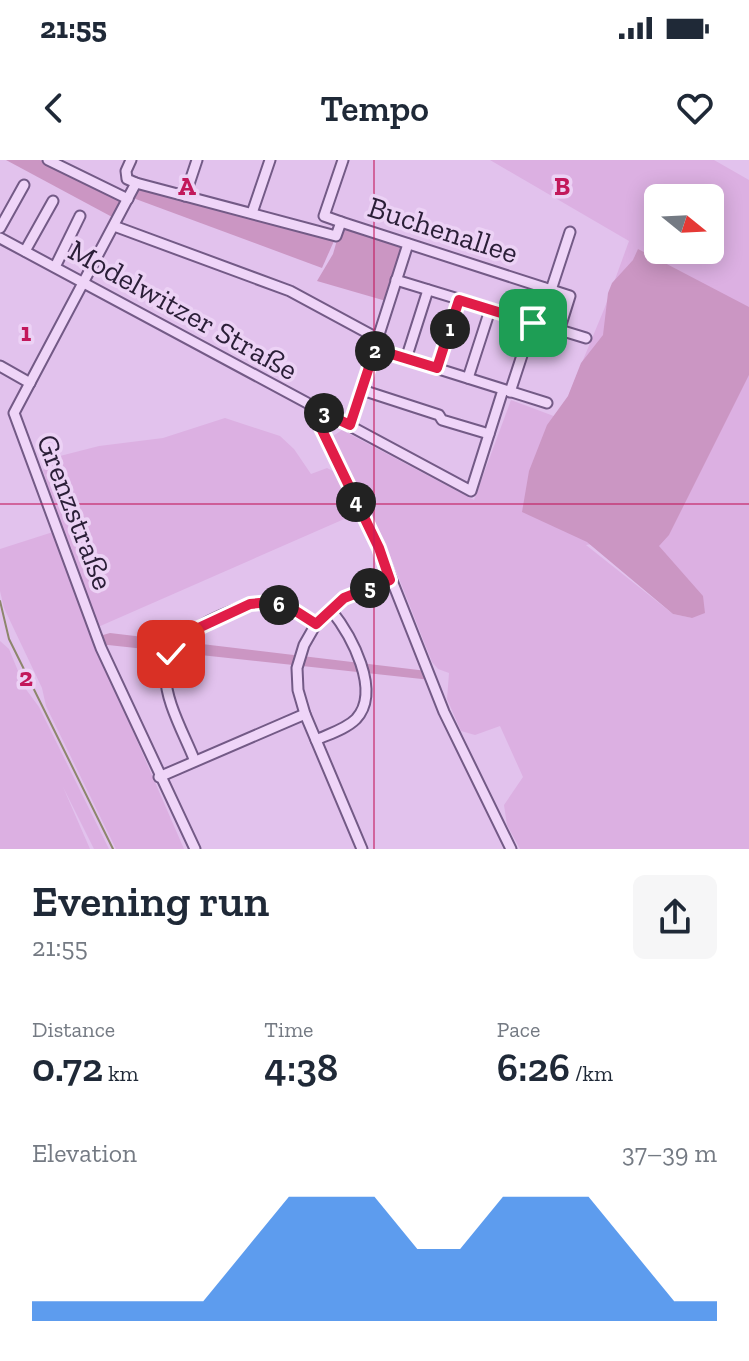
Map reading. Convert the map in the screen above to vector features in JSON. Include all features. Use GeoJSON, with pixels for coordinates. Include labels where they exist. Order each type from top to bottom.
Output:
{"type":"FeatureCollection","features":[{"type":"Feature","properties":{"kind":"street"},"geometry":{"type":"LineString","coordinates":[[131,160],[126,171],[127,179],[136,183]]}},
{"type":"Feature","properties":{"kind":"street"},"geometry":{"type":"LineString","coordinates":[[185,196],[197,160]]}},
{"type":"Feature","properties":{"kind":"street"},"geometry":{"type":"LineString","coordinates":[[252,213],[270,160]]}},
{"type":"Feature","properties":{"kind":"street"},"geometry":{"type":"LineString","coordinates":[[341,222],[324,216],[343,160]]}},
{"type":"Feature","properties":{"kind":"street"},"geometry":{"type":"LineString","coordinates":[[51,161],[128,199]]}},
{"type":"Feature","properties":{"kind":"street","name":"Buchenallee"},"geometry":{"type":"LineString","coordinates":[[136,183],[336,236],[341,222],[570,296],[559,331]]}},
{"type":"Feature","properties":{"kind":"street","name":"Grenzstraße"},"geometry":{"type":"LineString","coordinates":[[136,183],[14,413],[101,648],[195,849]]}},
{"type":"Feature","properties":{"kind":"street"},"geometry":{"type":"LineString","coordinates":[[0,228],[24,185]]}},
{"type":"Feature","properties":{"kind":"street"},"geometry":{"type":"LineString","coordinates":[[25,251],[53,201]]}},
{"type":"Feature","properties":{"kind":"street"},"geometry":{"type":"LineString","coordinates":[[55,267],[80,216]]}},
{"type":"Feature","properties":{"kind":"street"},"geometry":{"type":"LineString","coordinates":[[114,226],[290,291],[377,338]]}},
{"type":"Feature","properties":{"kind":"street"},"geometry":{"type":"LineString","coordinates":[[362,390],[489,434],[570,232]]}},
{"type":"Feature","properties":{"kind":"street","name":"Modelwitzer Straße"},"geometry":{"type":"LineString","coordinates":[[0,238],[471,491],[489,434]]}},
{"type":"Feature","properties":{"kind":"street"},"geometry":{"type":"LineString","coordinates":[[350,425],[408,244]]}},
{"type":"Feature","properties":{"kind":"street"},"geometry":{"type":"LineString","coordinates":[[396,280],[586,338]]}},
{"type":"Feature","properties":{"kind":"street"},"geometry":{"type":"LineString","coordinates":[[406,359],[428,290]]}},
{"type":"Feature","properties":{"kind":"street"},"geometry":{"type":"LineString","coordinates":[[437,368],[459,300]]}},
{"type":"Feature","properties":{"kind":"street"},"geometry":{"type":"LineString","coordinates":[[468,378],[490,310]]}},
{"type":"Feature","properties":{"kind":"street"},"geometry":{"type":"LineString","coordinates":[[375,349],[547,403]]}},
{"type":"Feature","properties":{"kind":"street"},"geometry":{"type":"LineString","coordinates":[[0,366],[30,383]]}},
{"type":"Feature","properties":{"kind":"street"},"geometry":{"type":"LineString","coordinates":[[318,410],[321,428],[379,548],[444,712],[511,849]]}},
{"type":"Feature","properties":{"kind":"street"},"geometry":{"type":"LineString","coordinates":[[362,849],[305,714],[298,690],[297,668],[304,645],[316,624],[344,598],[390,580]]}},
{"type":"Feature","properties":{"kind":"street"},"geometry":{"type":"LineString","coordinates":[[194,759],[166,689],[169,663],[179,642],[192,631],[250,604],[270,602],[291,608],[316,624]]}},
{"type":"Feature","properties":{"kind":"street"},"geometry":{"type":"LineString","coordinates":[[316,740],[355,720],[366,703],[367,684],[344,626],[331,610]]}},
{"type":"Feature","properties":{"kind":"street"},"geometry":{"type":"LineString","coordinates":[[159,777],[194,759],[305,714]]}},
{"type":"Feature","properties":{"kind":"shaded area"},"geometry":{"type":"Polygon","coordinates":[[[6,160],[40,160],[123,201],[114,218],[6,160]]]}},
{"type":"Feature","properties":{"kind":"shaded area"},"geometry":{"type":"Polygon","coordinates":[[[490,160],[714,160],[749,180],[749,849],[520,849],[507,825],[504,805],[523,777],[500,726],[475,735],[461,731],[447,699],[449,673],[438,669],[432,662],[385,543],[333,436],[342,430],[474,500],[511,400],[559,418],[629,241],[490,160]],[[648,535],[586,545],[673,614],[692,618],[648,535]]]}},
{"type":"Feature","properties":{"kind":"shaded area"},"geometry":{"type":"Polygon","coordinates":[[[142,187],[334,241],[322,268],[133,198],[142,187]]]}},
{"type":"Feature","properties":{"kind":"shaded area"},"geometry":{"type":"Polygon","coordinates":[[[341,226],[400,245],[402,252],[386,301],[317,281],[333,254],[341,226]]]}},
{"type":"Feature","properties":{"kind":"shaded area"},"geometry":{"type":"Polygon","coordinates":[[[638,249],[644,252],[644,264],[667,264],[749,307],[749,375],[669,535],[659,546],[703,596],[705,613],[692,618],[673,614],[587,542],[522,512],[529,471],[547,425],[568,396],[581,363],[603,335],[612,283],[633,260],[638,249]]]}},
{"type":"Feature","properties":{"kind":"shaded area"},"geometry":{"type":"Polygon","coordinates":[[[225,418],[280,436],[294,449],[311,474],[327,468],[337,473],[358,513],[98,627],[61,532],[43,470],[60,456],[99,446],[163,438],[225,418]]]}},
{"type":"Feature","properties":{"kind":"shaded area"},"geometry":{"type":"Polygon","coordinates":[[[53,532],[95,642],[94,649],[98,651],[184,849],[116,849],[46,706],[42,688],[4,608],[0,591],[0,549],[53,532]]]}},
{"type":"Feature","properties":{"kind":"shaded area"},"geometry":{"type":"Polygon","coordinates":[[[110,633],[427,671],[431,680],[108,645],[101,648],[96,637],[110,633]]]}},
{"type":"Feature","properties":{"kind":"shaded area"},"geometry":{"type":"Polygon","coordinates":[[[0,641],[9,649],[25,688],[39,707],[109,849],[94,849],[63,787],[90,849],[0,849],[0,641]]]}},
{"type":"Feature","properties":{"kind":"waterway"},"geometry":{"type":"LineString","coordinates":[[0,601],[9,639],[113,849]]}},
{"type":"Feature","properties":{"kind":"route"},"geometry":{"type":"LineString","coordinates":[[171,654],[192,631],[250,604],[270,602],[291,608],[316,624],[344,598],[390,580],[379,548],[321,428],[318,410],[350,425],[375,349],[437,368],[459,300],[533,323]]}}]}
